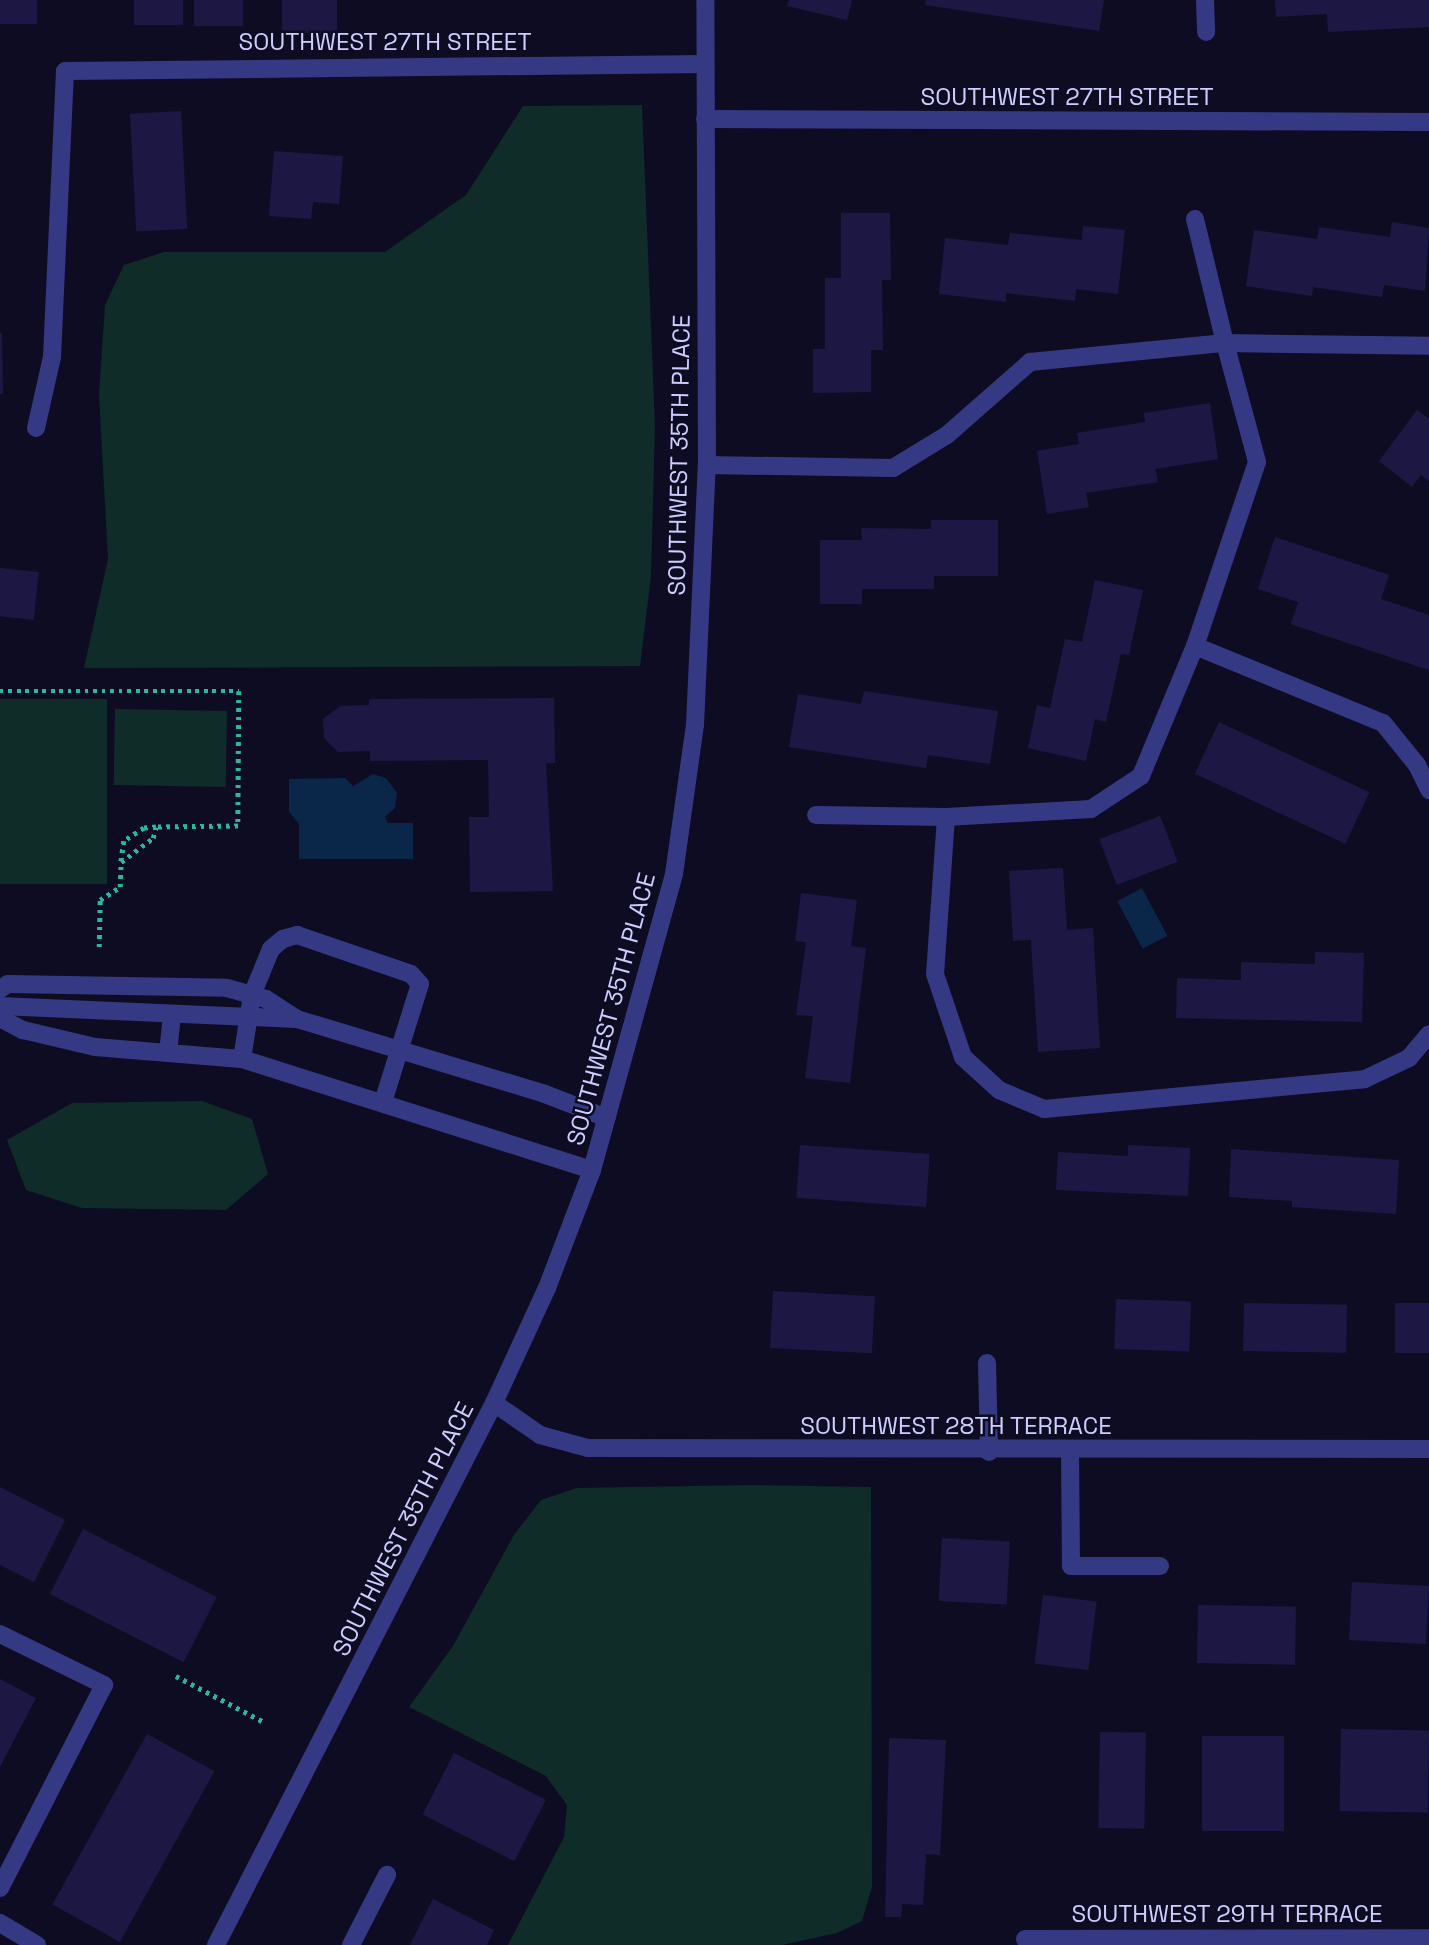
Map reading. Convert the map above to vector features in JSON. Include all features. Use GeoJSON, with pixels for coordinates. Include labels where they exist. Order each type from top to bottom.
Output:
{"type":"FeatureCollection","features":[{"type":"Feature","properties":{"kind":"street","name":"SOUTHWEST 35TH PLACE"},"geometry":{"type":"LineString","coordinates":[[216,1945],[495,1403],[547,1288],[592,1170],[674,874],[695,725],[707,465],[705,0]]}},
{"type":"Feature","properties":{"kind":"street"},"geometry":{"type":"LineString","coordinates":[[1205,0],[1206,32]]}},
{"type":"Feature","properties":{"kind":"street","name":"SOUTHWEST 27TH STREET"},"geometry":{"type":"LineString","coordinates":[[36,428],[52,357],[65,71],[705,64]]}},
{"type":"Feature","properties":{"kind":"street","name":"SOUTHWEST 27TH STREET"},"geometry":{"type":"LineString","coordinates":[[705,119],[1429,122]]}},
{"type":"Feature","properties":{"kind":"street"},"geometry":{"type":"LineString","coordinates":[[816,815],[946,817],[1091,810],[1141,776],[1195,646],[1257,463],[1195,219]]}},
{"type":"Feature","properties":{"kind":"street"},"geometry":{"type":"LineString","coordinates":[[707,465],[893,468],[947,435],[1030,362],[1225,343],[1429,346]]}},
{"type":"Feature","properties":{"kind":"street"},"geometry":{"type":"LineString","coordinates":[[1195,646],[1383,723],[1417,765],[1429,790]]}},
{"type":"Feature","properties":{"kind":"street"},"geometry":{"type":"LineString","coordinates":[[946,817],[935,974],[963,1057],[999,1090],[1044,1109],[1365,1079],[1409,1058],[1429,1034]]}},
{"type":"Feature","properties":{"kind":"street"},"geometry":{"type":"LineString","coordinates":[[242,1059],[252,995],[271,949],[283,939],[298,936],[411,974],[420,984],[419,996],[402,1051],[383,1102]]}},
{"type":"Feature","properties":{"kind":"street"},"geometry":{"type":"LineString","coordinates":[[0,989],[8,984],[227,988],[252,995],[297,1019],[545,1094],[607,1118]]}},
{"type":"Feature","properties":{"kind":"street"},"geometry":{"type":"LineString","coordinates":[[0,1006],[248,1019],[297,1019]]}},
{"type":"Feature","properties":{"kind":"street"},"geometry":{"type":"LineString","coordinates":[[168,1053],[172,1014]]}},
{"type":"Feature","properties":{"kind":"street"},"geometry":{"type":"LineString","coordinates":[[0,1018],[23,1030],[95,1046],[242,1059],[592,1170]]}},
{"type":"Feature","properties":{"kind":"street"},"geometry":{"type":"LineString","coordinates":[[987,1363],[989,1452]]}},
{"type":"Feature","properties":{"kind":"street","name":"SOUTHWEST 28TH TERRACE"},"geometry":{"type":"LineString","coordinates":[[495,1403],[540,1435],[588,1448],[989,1452],[1345,1446],[1429,1449]]}},
{"type":"Feature","properties":{"kind":"street"},"geometry":{"type":"LineString","coordinates":[[1070,1452],[1071,1566],[1160,1566]]}},
{"type":"Feature","properties":{"kind":"street"},"geometry":{"type":"LineString","coordinates":[[0,1634],[104,1685],[0,1888]]}},
{"type":"Feature","properties":{"kind":"street"},"geometry":{"type":"LineString","coordinates":[[351,1945],[387,1875]]}},
{"type":"Feature","properties":{"kind":"street"},"geometry":{"type":"LineString","coordinates":[[0,1923],[37,1945]]}},
{"type":"Feature","properties":{"kind":"street","name":"SOUTHWEST 29TH TERRACE"},"geometry":{"type":"LineString","coordinates":[[1025,1939],[1429,1938]]}},
{"type":"Feature","properties":{"kind":"path"},"geometry":{"type":"LineString","coordinates":[[0,691],[239,691],[238,826],[144,828],[124,841],[120,887],[100,901],[99,947]]}},
{"type":"Feature","properties":{"kind":"path"},"geometry":{"type":"LineString","coordinates":[[121,862],[153,838],[156,827]]}},
{"type":"Feature","properties":{"kind":"path"},"geometry":{"type":"LineString","coordinates":[[176,1676],[264,1722]]}},
{"type":"Feature","properties":{"kind":"green space"},"geometry":{"type":"Polygon","coordinates":[[[642,105],[655,426],[651,576],[640,666],[84,668],[108,559],[99,395],[105,305],[124,265],[164,252],[385,252],[466,195],[523,106],[642,105]]]}},
{"type":"Feature","properties":{"kind":"green space"},"geometry":{"type":"Polygon","coordinates":[[[0,699],[107,699],[107,884],[0,884],[0,699]]]}},
{"type":"Feature","properties":{"kind":"green space"},"geometry":{"type":"Polygon","coordinates":[[[115,709],[227,711],[226,787],[114,785],[115,709]]]}},
{"type":"Feature","properties":{"kind":"green space"},"geometry":{"type":"Polygon","coordinates":[[[202,1101],[252,1119],[268,1174],[226,1210],[82,1208],[26,1190],[7,1140],[72,1103],[202,1101]]]}},
{"type":"Feature","properties":{"kind":"green space"},"geometry":{"type":"Polygon","coordinates":[[[753,1485],[871,1487],[872,1887],[862,1921],[837,1933],[782,1945],[508,1945],[564,1837],[567,1805],[546,1776],[409,1707],[453,1646],[514,1535],[541,1500],[577,1488],[753,1485]]]}},
{"type":"Feature","properties":{"kind":"water"},"geometry":{"type":"Polygon","coordinates":[[[373,774],[386,778],[397,793],[395,808],[385,817],[388,823],[413,823],[413,859],[299,859],[299,824],[289,812],[289,779],[345,778],[353,786],[373,774]]]}},
{"type":"Feature","properties":{"kind":"water"},"geometry":{"type":"Polygon","coordinates":[[[1142,888],[1167,936],[1143,949],[1117,901],[1142,888]]]}},
{"type":"Feature","properties":{"kind":"building"},"geometry":{"type":"Polygon","coordinates":[[[0,0],[37,0],[37,24],[0,24],[0,0]]]}},
{"type":"Feature","properties":{"kind":"building"},"geometry":{"type":"Polygon","coordinates":[[[134,0],[183,0],[183,25],[134,25],[134,0]]]}},
{"type":"Feature","properties":{"kind":"building"},"geometry":{"type":"Polygon","coordinates":[[[194,0],[243,0],[243,26],[194,26],[194,0]]]}},
{"type":"Feature","properties":{"kind":"building"},"geometry":{"type":"Polygon","coordinates":[[[282,0],[337,0],[337,33],[282,33],[282,0]]]}},
{"type":"Feature","properties":{"kind":"building"},"geometry":{"type":"Polygon","coordinates":[[[789,0],[852,0],[847,20],[787,6],[789,0]]]}},
{"type":"Feature","properties":{"kind":"building"},"geometry":{"type":"Polygon","coordinates":[[[926,0],[1104,0],[1099,31],[925,5],[926,0]]]}},
{"type":"Feature","properties":{"kind":"building"},"geometry":{"type":"Polygon","coordinates":[[[1275,0],[1429,0],[1429,27],[1328,32],[1327,14],[1276,17],[1275,0]]]}},
{"type":"Feature","properties":{"kind":"building"},"geometry":{"type":"Polygon","coordinates":[[[181,111],[187,229],[136,232],[130,114],[181,111]]]}},
{"type":"Feature","properties":{"kind":"building"},"geometry":{"type":"Polygon","coordinates":[[[274,151],[343,156],[339,204],[313,202],[311,219],[269,216],[274,151]]]}},
{"type":"Feature","properties":{"kind":"building"},"geometry":{"type":"Polygon","coordinates":[[[841,213],[890,213],[891,280],[882,280],[883,350],[871,350],[871,392],[813,393],[813,349],[825,349],[825,278],[841,278],[841,213]]]}},
{"type":"Feature","properties":{"kind":"building"},"geometry":{"type":"Polygon","coordinates":[[[1392,222],[1429,228],[1425,291],[1384,285],[1382,297],[1313,287],[1312,296],[1246,286],[1254,230],[1317,239],[1319,227],[1390,237],[1392,222]]]}},
{"type":"Feature","properties":{"kind":"building"},"geometry":{"type":"Polygon","coordinates":[[[1083,226],[1125,230],[1118,294],[1076,289],[1075,301],[1006,293],[1006,302],[939,294],[945,238],[1008,245],[1010,233],[1082,240],[1083,226]]]}},
{"type":"Feature","properties":{"kind":"building"},"geometry":{"type":"Polygon","coordinates":[[[2,333],[3,394],[0,394],[2,333]]]}},
{"type":"Feature","properties":{"kind":"building"},"geometry":{"type":"Polygon","coordinates":[[[1210,403],[1218,459],[1155,469],[1158,482],[1086,493],[1089,507],[1047,514],[1037,451],[1079,444],[1077,433],[1145,422],[1144,413],[1210,403]]]}},
{"type":"Feature","properties":{"kind":"building"},"geometry":{"type":"Polygon","coordinates":[[[1417,410],[1429,419],[1429,481],[1421,475],[1412,487],[1379,461],[1417,410]]]}},
{"type":"Feature","properties":{"kind":"building"},"geometry":{"type":"Polygon","coordinates":[[[931,520],[998,520],[998,576],[934,576],[934,589],[862,589],[862,604],[820,604],[820,540],[862,540],[861,528],[931,529],[931,520]]]}},
{"type":"Feature","properties":{"kind":"building"},"geometry":{"type":"Polygon","coordinates":[[[1275,537],[1389,575],[1381,599],[1429,615],[1429,670],[1291,624],[1298,602],[1258,589],[1275,537]]]}},
{"type":"Feature","properties":{"kind":"building"},"geometry":{"type":"Polygon","coordinates":[[[0,568],[39,572],[34,620],[0,616],[0,568]]]}},
{"type":"Feature","properties":{"kind":"building"},"geometry":{"type":"Polygon","coordinates":[[[1095,580],[1143,590],[1129,655],[1121,654],[1106,722],[1095,719],[1086,761],[1028,748],[1037,705],[1050,708],[1065,639],[1082,642],[1095,580]]]}},
{"type":"Feature","properties":{"kind":"building"},"geometry":{"type":"Polygon","coordinates":[[[864,691],[998,711],[990,764],[928,755],[926,768],[789,747],[798,694],[861,704],[864,691]]]}},
{"type":"Feature","properties":{"kind":"building"},"geometry":{"type":"Polygon","coordinates":[[[554,698],[555,763],[546,763],[553,891],[470,892],[469,817],[489,817],[488,760],[370,761],[370,751],[338,752],[324,738],[323,719],[340,706],[369,705],[369,699],[554,698]]]}},
{"type":"Feature","properties":{"kind":"building"},"geometry":{"type":"Polygon","coordinates":[[[1219,722],[1369,792],[1345,844],[1195,774],[1219,722]]]}},
{"type":"Feature","properties":{"kind":"building"},"geometry":{"type":"Polygon","coordinates":[[[1160,816],[1178,862],[1117,885],[1099,839],[1160,816]]]}},
{"type":"Feature","properties":{"kind":"building"},"geometry":{"type":"Polygon","coordinates":[[[1063,868],[1067,930],[1093,928],[1100,1048],[1038,1052],[1031,940],[1013,941],[1009,871],[1063,868]]]}},
{"type":"Feature","properties":{"kind":"building"},"geometry":{"type":"Polygon","coordinates":[[[801,893],[857,900],[851,946],[866,948],[850,1083],[805,1078],[813,1016],[796,1015],[806,942],[795,941],[801,893]]]}},
{"type":"Feature","properties":{"kind":"building"},"geometry":{"type":"Polygon","coordinates":[[[1315,952],[1364,953],[1362,1022],[1176,1018],[1177,978],[1241,980],[1241,962],[1315,964],[1315,952]]]}},
{"type":"Feature","properties":{"kind":"building"},"geometry":{"type":"Polygon","coordinates":[[[800,1145],[930,1154],[926,1207],[796,1198],[800,1145]]]}},
{"type":"Feature","properties":{"kind":"building"},"geometry":{"type":"Polygon","coordinates":[[[1128,1145],[1190,1148],[1188,1196],[1056,1190],[1058,1152],[1128,1156],[1128,1145]]]}},
{"type":"Feature","properties":{"kind":"building"},"geometry":{"type":"Polygon","coordinates":[[[1231,1149],[1399,1160],[1396,1214],[1292,1207],[1292,1201],[1229,1197],[1231,1149]]]}},
{"type":"Feature","properties":{"kind":"building"},"geometry":{"type":"Polygon","coordinates":[[[773,1291],[875,1296],[872,1353],[770,1348],[773,1291]]]}},
{"type":"Feature","properties":{"kind":"building"},"geometry":{"type":"Polygon","coordinates":[[[1116,1299],[1191,1302],[1189,1352],[1114,1349],[1116,1299]]]}},
{"type":"Feature","properties":{"kind":"building"},"geometry":{"type":"Polygon","coordinates":[[[1244,1303],[1347,1305],[1346,1353],[1243,1351],[1244,1303]]]}},
{"type":"Feature","properties":{"kind":"building"},"geometry":{"type":"Polygon","coordinates":[[[1395,1303],[1429,1303],[1429,1353],[1395,1353],[1395,1303]]]}},
{"type":"Feature","properties":{"kind":"building"},"geometry":{"type":"Polygon","coordinates":[[[0,1487],[65,1520],[34,1582],[0,1565],[0,1487]]]}},
{"type":"Feature","properties":{"kind":"building"},"geometry":{"type":"Polygon","coordinates":[[[83,1529],[217,1597],[184,1662],[50,1594],[83,1529]]]}},
{"type":"Feature","properties":{"kind":"building"},"geometry":{"type":"Polygon","coordinates":[[[942,1538],[1010,1542],[1007,1604],[939,1601],[942,1538]]]}},
{"type":"Feature","properties":{"kind":"building"},"geometry":{"type":"Polygon","coordinates":[[[1352,1582],[1429,1586],[1426,1644],[1349,1640],[1352,1582]]]}},
{"type":"Feature","properties":{"kind":"building"},"geometry":{"type":"Polygon","coordinates":[[[1043,1595],[1097,1602],[1088,1670],[1035,1663],[1043,1595]]]}},
{"type":"Feature","properties":{"kind":"building"},"geometry":{"type":"Polygon","coordinates":[[[1198,1605],[1296,1607],[1295,1665],[1197,1663],[1198,1605]]]}},
{"type":"Feature","properties":{"kind":"building"},"geometry":{"type":"Polygon","coordinates":[[[0,1679],[36,1698],[0,1767],[0,1679]]]}},
{"type":"Feature","properties":{"kind":"building"},"geometry":{"type":"Polygon","coordinates":[[[1341,1729],[1429,1731],[1428,1813],[1340,1811],[1341,1729]]]}},
{"type":"Feature","properties":{"kind":"building"},"geometry":{"type":"Polygon","coordinates":[[[1100,1732],[1146,1733],[1144,1829],[1098,1828],[1100,1732]]]}},
{"type":"Feature","properties":{"kind":"building"},"geometry":{"type":"Polygon","coordinates":[[[147,1734],[214,1771],[120,1942],[52,1905],[147,1734]]]}},
{"type":"Feature","properties":{"kind":"building"},"geometry":{"type":"Polygon","coordinates":[[[1202,1736],[1284,1736],[1284,1831],[1202,1831],[1202,1736]]]}},
{"type":"Feature","properties":{"kind":"building"},"geometry":{"type":"Polygon","coordinates":[[[889,1738],[946,1740],[940,1855],[926,1854],[923,1905],[902,1904],[901,1917],[885,1917],[889,1738]]]}},
{"type":"Feature","properties":{"kind":"building"},"geometry":{"type":"Polygon","coordinates":[[[454,1753],[546,1800],[514,1861],[423,1814],[454,1753]]]}},
{"type":"Feature","properties":{"kind":"building"},"geometry":{"type":"Polygon","coordinates":[[[433,1899],[494,1930],[487,1945],[410,1945],[433,1899]]]}}]}
